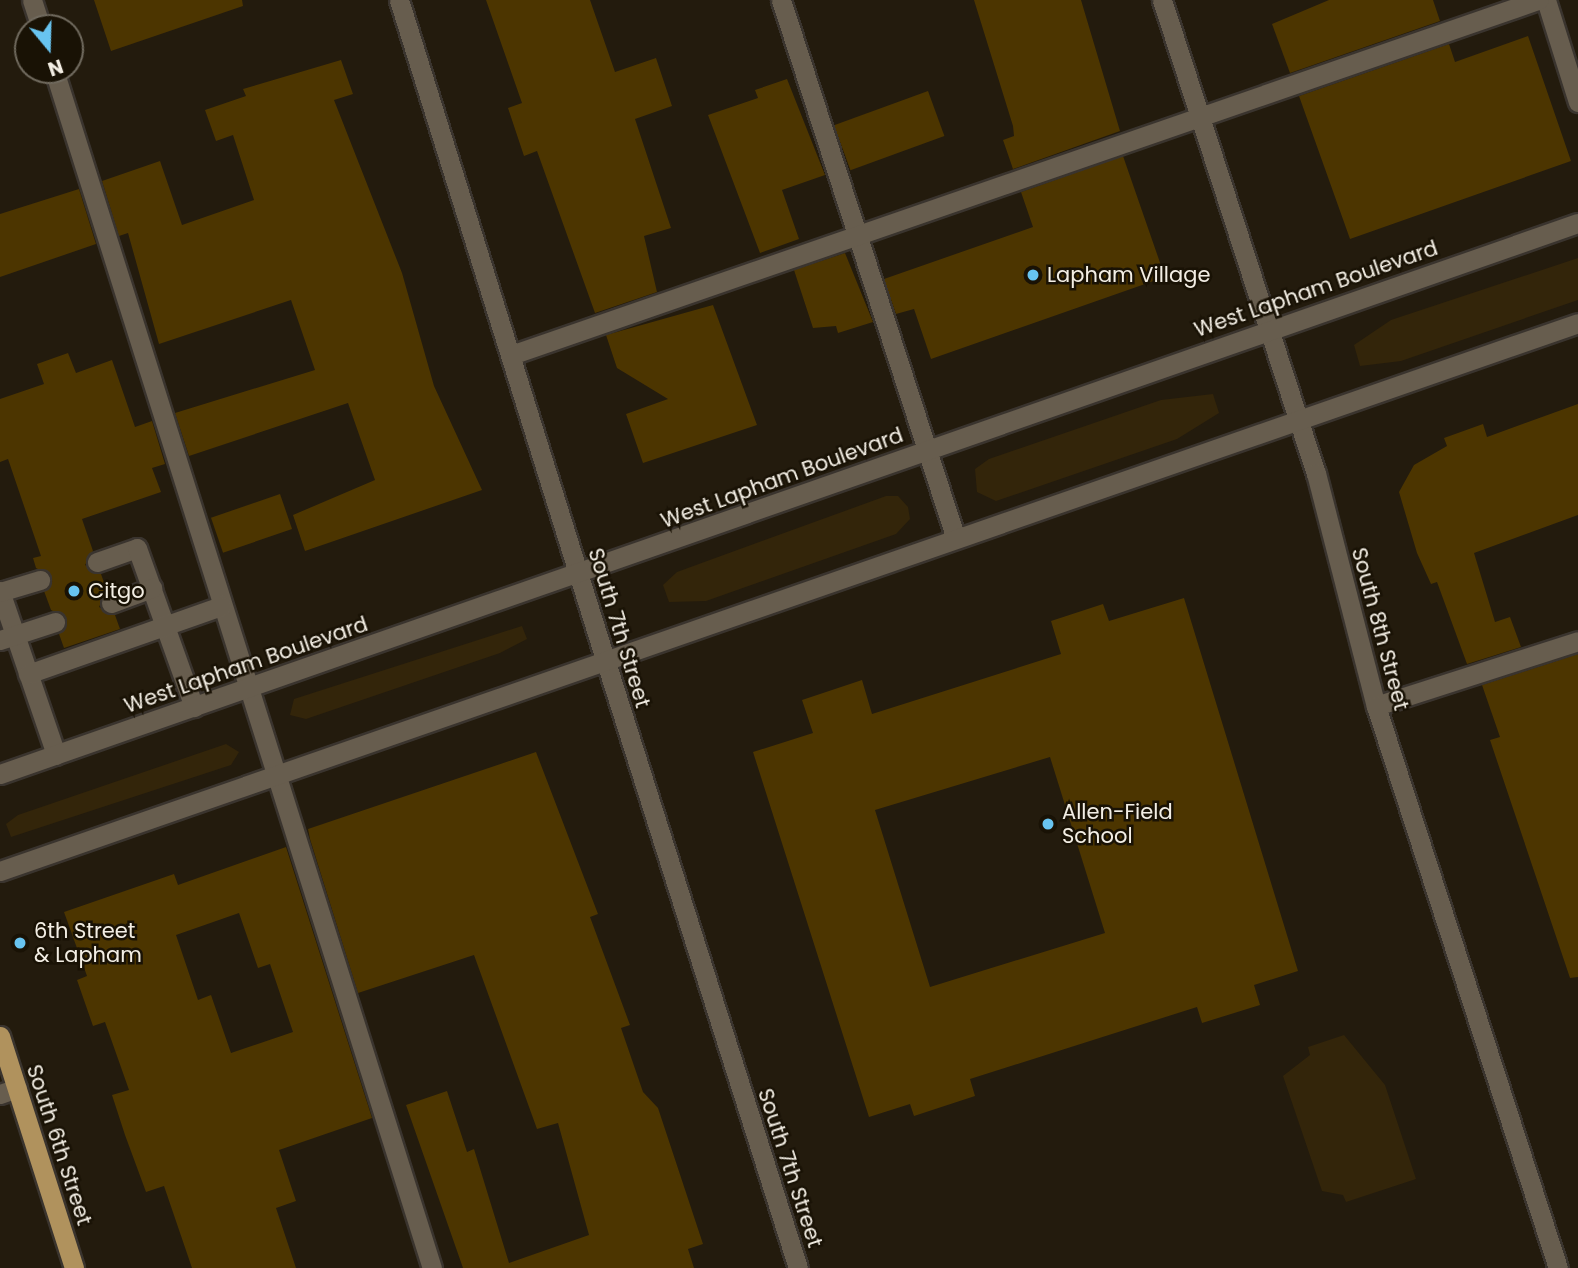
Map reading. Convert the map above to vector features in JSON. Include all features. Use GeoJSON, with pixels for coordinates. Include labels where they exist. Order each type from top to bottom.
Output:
{"type":"FeatureCollection","features":[{"type":"Feature","properties":{"kind":"main road","name":"South 6th Street"},"geometry":{"type":"LineString","coordinates":[[0,1036],[8,1091],[74,1268]]}},
{"type":"Feature","properties":{"kind":"street","name":"South 7th Street"},"geometry":{"type":"LineString","coordinates":[[399,0],[798,1268]]}},
{"type":"Feature","properties":{"kind":"street"},"geometry":{"type":"LineString","coordinates":[[781,0],[955,536]]}},
{"type":"Feature","properties":{"kind":"street","name":"South 8th Street"},"geometry":{"type":"LineString","coordinates":[[1162,0],[1297,417],[1376,706],[1558,1268]]}},
{"type":"Feature","properties":{"kind":"street"},"geometry":{"type":"LineString","coordinates":[[511,355],[858,238],[1538,0]]}},
{"type":"Feature","properties":{"kind":"street"},"geometry":{"type":"LineString","coordinates":[[1546,0],[1578,102]]}},
{"type":"Feature","properties":{"kind":"street"},"geometry":{"type":"LineString","coordinates":[[58,84],[432,1268]]}},
{"type":"Feature","properties":{"kind":"street","name":"West Lapham Boulevard"},"geometry":{"type":"LineString","coordinates":[[0,774],[1578,223]]}},
{"type":"Feature","properties":{"kind":"street"},"geometry":{"type":"LineString","coordinates":[[0,871],[1297,417],[1578,323]]}},
{"type":"Feature","properties":{"kind":"street"},"geometry":{"type":"LineString","coordinates":[[97,562],[137,548],[194,707]]}},
{"type":"Feature","properties":{"kind":"street"},"geometry":{"type":"LineString","coordinates":[[40,580],[0,592],[7,637],[29,674],[56,755]]}},
{"type":"Feature","properties":{"kind":"street"},"geometry":{"type":"LineString","coordinates":[[111,603],[152,588]]}},
{"type":"Feature","properties":{"kind":"street"},"geometry":{"type":"LineString","coordinates":[[29,674],[221,606]]}},
{"type":"Feature","properties":{"kind":"street"},"geometry":{"type":"LineString","coordinates":[[7,637],[55,622]]}},
{"type":"Feature","properties":{"kind":"street"},"geometry":{"type":"LineString","coordinates":[[1376,706],[1578,642]]}},
{"type":"Feature","properties":{"kind":"shaded area"},"geometry":{"type":"Polygon","coordinates":[[[1578,258],[1578,300],[1401,361],[1360,366],[1354,345],[1391,320],[1578,258]]]}},
{"type":"Feature","properties":{"kind":"shaded area"},"geometry":{"type":"Polygon","coordinates":[[[1213,394],[1219,413],[1177,439],[996,501],[977,492],[975,469],[989,459],[1161,400],[1213,394]]]}},
{"type":"Feature","properties":{"kind":"shaded area"},"geometry":{"type":"Polygon","coordinates":[[[886,496],[898,496],[908,507],[910,519],[896,534],[706,601],[669,602],[663,585],[677,572],[886,496]]]}},
{"type":"Feature","properties":{"kind":"shaded area"},"geometry":{"type":"Polygon","coordinates":[[[522,626],[527,639],[500,653],[306,719],[290,715],[294,699],[522,626]]]}},
{"type":"Feature","properties":{"kind":"shaded area"},"geometry":{"type":"Polygon","coordinates":[[[226,744],[239,752],[231,765],[11,837],[6,824],[18,815],[226,744]]]}},
{"type":"Feature","properties":{"kind":"shaded area"},"geometry":{"type":"Polygon","coordinates":[[[1344,1035],[1385,1085],[1416,1179],[1346,1202],[1343,1195],[1322,1191],[1283,1076],[1310,1055],[1308,1047],[1344,1035]]]}},
{"type":"Feature","properties":{"kind":"building"},"geometry":{"type":"Polygon","coordinates":[[[94,0],[242,0],[243,6],[111,51],[94,0]]]}},
{"type":"Feature","properties":{"kind":"building"},"geometry":{"type":"Polygon","coordinates":[[[486,0],[590,0],[615,72],[656,58],[672,106],[635,119],[671,228],[644,236],[657,292],[595,313],[537,151],[524,156],[508,108],[522,103],[486,0]]]}},
{"type":"Feature","properties":{"kind":"building"},"geometry":{"type":"Polygon","coordinates":[[[974,0],[1081,0],[1120,131],[1013,169],[1003,140],[1014,136],[1013,126],[974,0]]]}},
{"type":"Feature","properties":{"kind":"building"},"geometry":{"type":"Polygon","coordinates":[[[1329,0],[1433,0],[1440,21],[1290,73],[1272,24],[1329,0]]]}},
{"type":"Feature","properties":{"kind":"building"},"geometry":{"type":"Polygon","coordinates":[[[1528,36],[1571,161],[1350,239],[1299,96],[1449,44],[1455,62],[1528,36]]]}},
{"type":"Feature","properties":{"kind":"building"},"geometry":{"type":"Polygon","coordinates":[[[341,60],[353,94],[334,100],[402,273],[434,386],[482,490],[305,551],[293,515],[375,480],[348,403],[189,456],[175,413],[315,370],[291,300],[159,344],[128,233],[119,236],[102,181],[160,161],[182,225],[254,200],[233,135],[216,141],[205,110],[246,96],[243,89],[341,60]]]}},
{"type":"Feature","properties":{"kind":"building"},"geometry":{"type":"Polygon","coordinates":[[[787,79],[825,175],[782,190],[799,239],[760,253],[708,115],[758,98],[755,90],[787,79]]]}},
{"type":"Feature","properties":{"kind":"building"},"geometry":{"type":"Polygon","coordinates":[[[928,91],[944,136],[850,170],[834,125],[928,91]]]}},
{"type":"Feature","properties":{"kind":"building","name":"Lapham Village"},"geometry":{"type":"Polygon","coordinates":[[[1123,156],[1165,277],[931,359],[914,309],[896,314],[884,279],[1033,227],[1021,192],[1123,156]]]}},
{"type":"Feature","properties":{"kind":"building"},"geometry":{"type":"Polygon","coordinates":[[[79,189],[96,244],[0,277],[0,214],[79,189]]]}},
{"type":"Feature","properties":{"kind":"building"},"geometry":{"type":"Polygon","coordinates":[[[845,253],[873,322],[838,333],[836,326],[813,328],[794,270],[845,253]]]}},
{"type":"Feature","properties":{"kind":"building"},"geometry":{"type":"Polygon","coordinates":[[[713,305],[757,425],[643,463],[626,414],[668,399],[617,368],[606,335],[713,305]]]}},
{"type":"Feature","properties":{"kind":"building"},"geometry":{"type":"Polygon","coordinates":[[[68,353],[76,373],[112,360],[135,427],[152,421],[165,464],[152,468],[161,492],[82,519],[93,551],[85,565],[101,574],[107,591],[99,607],[115,615],[120,629],[64,648],[59,634],[66,618],[51,610],[44,591],[51,576],[36,568],[33,558],[41,556],[8,459],[0,462],[0,399],[44,384],[37,364],[68,353]]]}},
{"type":"Feature","properties":{"kind":"building"},"geometry":{"type":"Polygon","coordinates":[[[1578,404],[1578,515],[1474,553],[1495,622],[1510,617],[1521,647],[1467,664],[1437,582],[1431,584],[1417,553],[1399,492],[1414,465],[1447,446],[1444,438],[1483,424],[1487,437],[1578,404]]]}},
{"type":"Feature","properties":{"kind":"building"},"geometry":{"type":"Polygon","coordinates":[[[280,494],[292,529],[223,553],[211,518],[280,494]]]}},
{"type":"Feature","properties":{"kind":"building"},"geometry":{"type":"Polygon","coordinates":[[[1184,598],[1298,971],[1254,985],[1260,1005],[1202,1023],[1197,1007],[970,1079],[975,1096],[914,1116],[910,1104],[869,1117],[753,752],[813,733],[802,700],[862,680],[872,714],[1061,654],[1051,621],[1103,604],[1109,621],[1184,598]],[[1050,757],[875,810],[930,987],[1105,933],[1050,757]]]}},
{"type":"Feature","properties":{"kind":"building"},"geometry":{"type":"Polygon","coordinates":[[[1578,654],[1578,977],[1570,978],[1490,740],[1500,737],[1482,685],[1578,654]]]}},
{"type":"Feature","properties":{"kind":"building"},"geometry":{"type":"Polygon","coordinates":[[[536,752],[598,914],[590,917],[630,1025],[621,1028],[643,1092],[658,1108],[703,1244],[688,1249],[694,1268],[463,1268],[406,1105],[447,1091],[467,1152],[474,1149],[509,1263],[589,1235],[558,1123],[537,1129],[474,955],[358,993],[310,839],[308,829],[536,752]]]}},
{"type":"Feature","properties":{"kind":"building"},"geometry":{"type":"Polygon","coordinates":[[[286,847],[372,1118],[279,1150],[296,1201],[276,1208],[296,1268],[192,1268],[164,1186],[146,1192],[112,1095],[129,1090],[105,1022],[93,1026],[77,980],[87,976],[64,912],[174,874],[178,885],[286,847]],[[239,913],[176,935],[198,1000],[211,995],[231,1053],[293,1032],[270,964],[258,968],[239,913]]]}},
{"type":"Feature","properties":{"kind":"place","name":"Lapham Village"},"geometry":{"type":"Point","coordinates":[1033,275]}},
{"type":"Feature","properties":{"kind":"place","name":"Citgo"},"geometry":{"type":"Point","coordinates":[74,591]}},
{"type":"Feature","properties":{"kind":"place","name":"Allen-Field School"},"geometry":{"type":"Point","coordinates":[1048,824]}},
{"type":"Feature","properties":{"kind":"place","name":"6th Street & Lapham"},"geometry":{"type":"Point","coordinates":[20,943]}}]}
